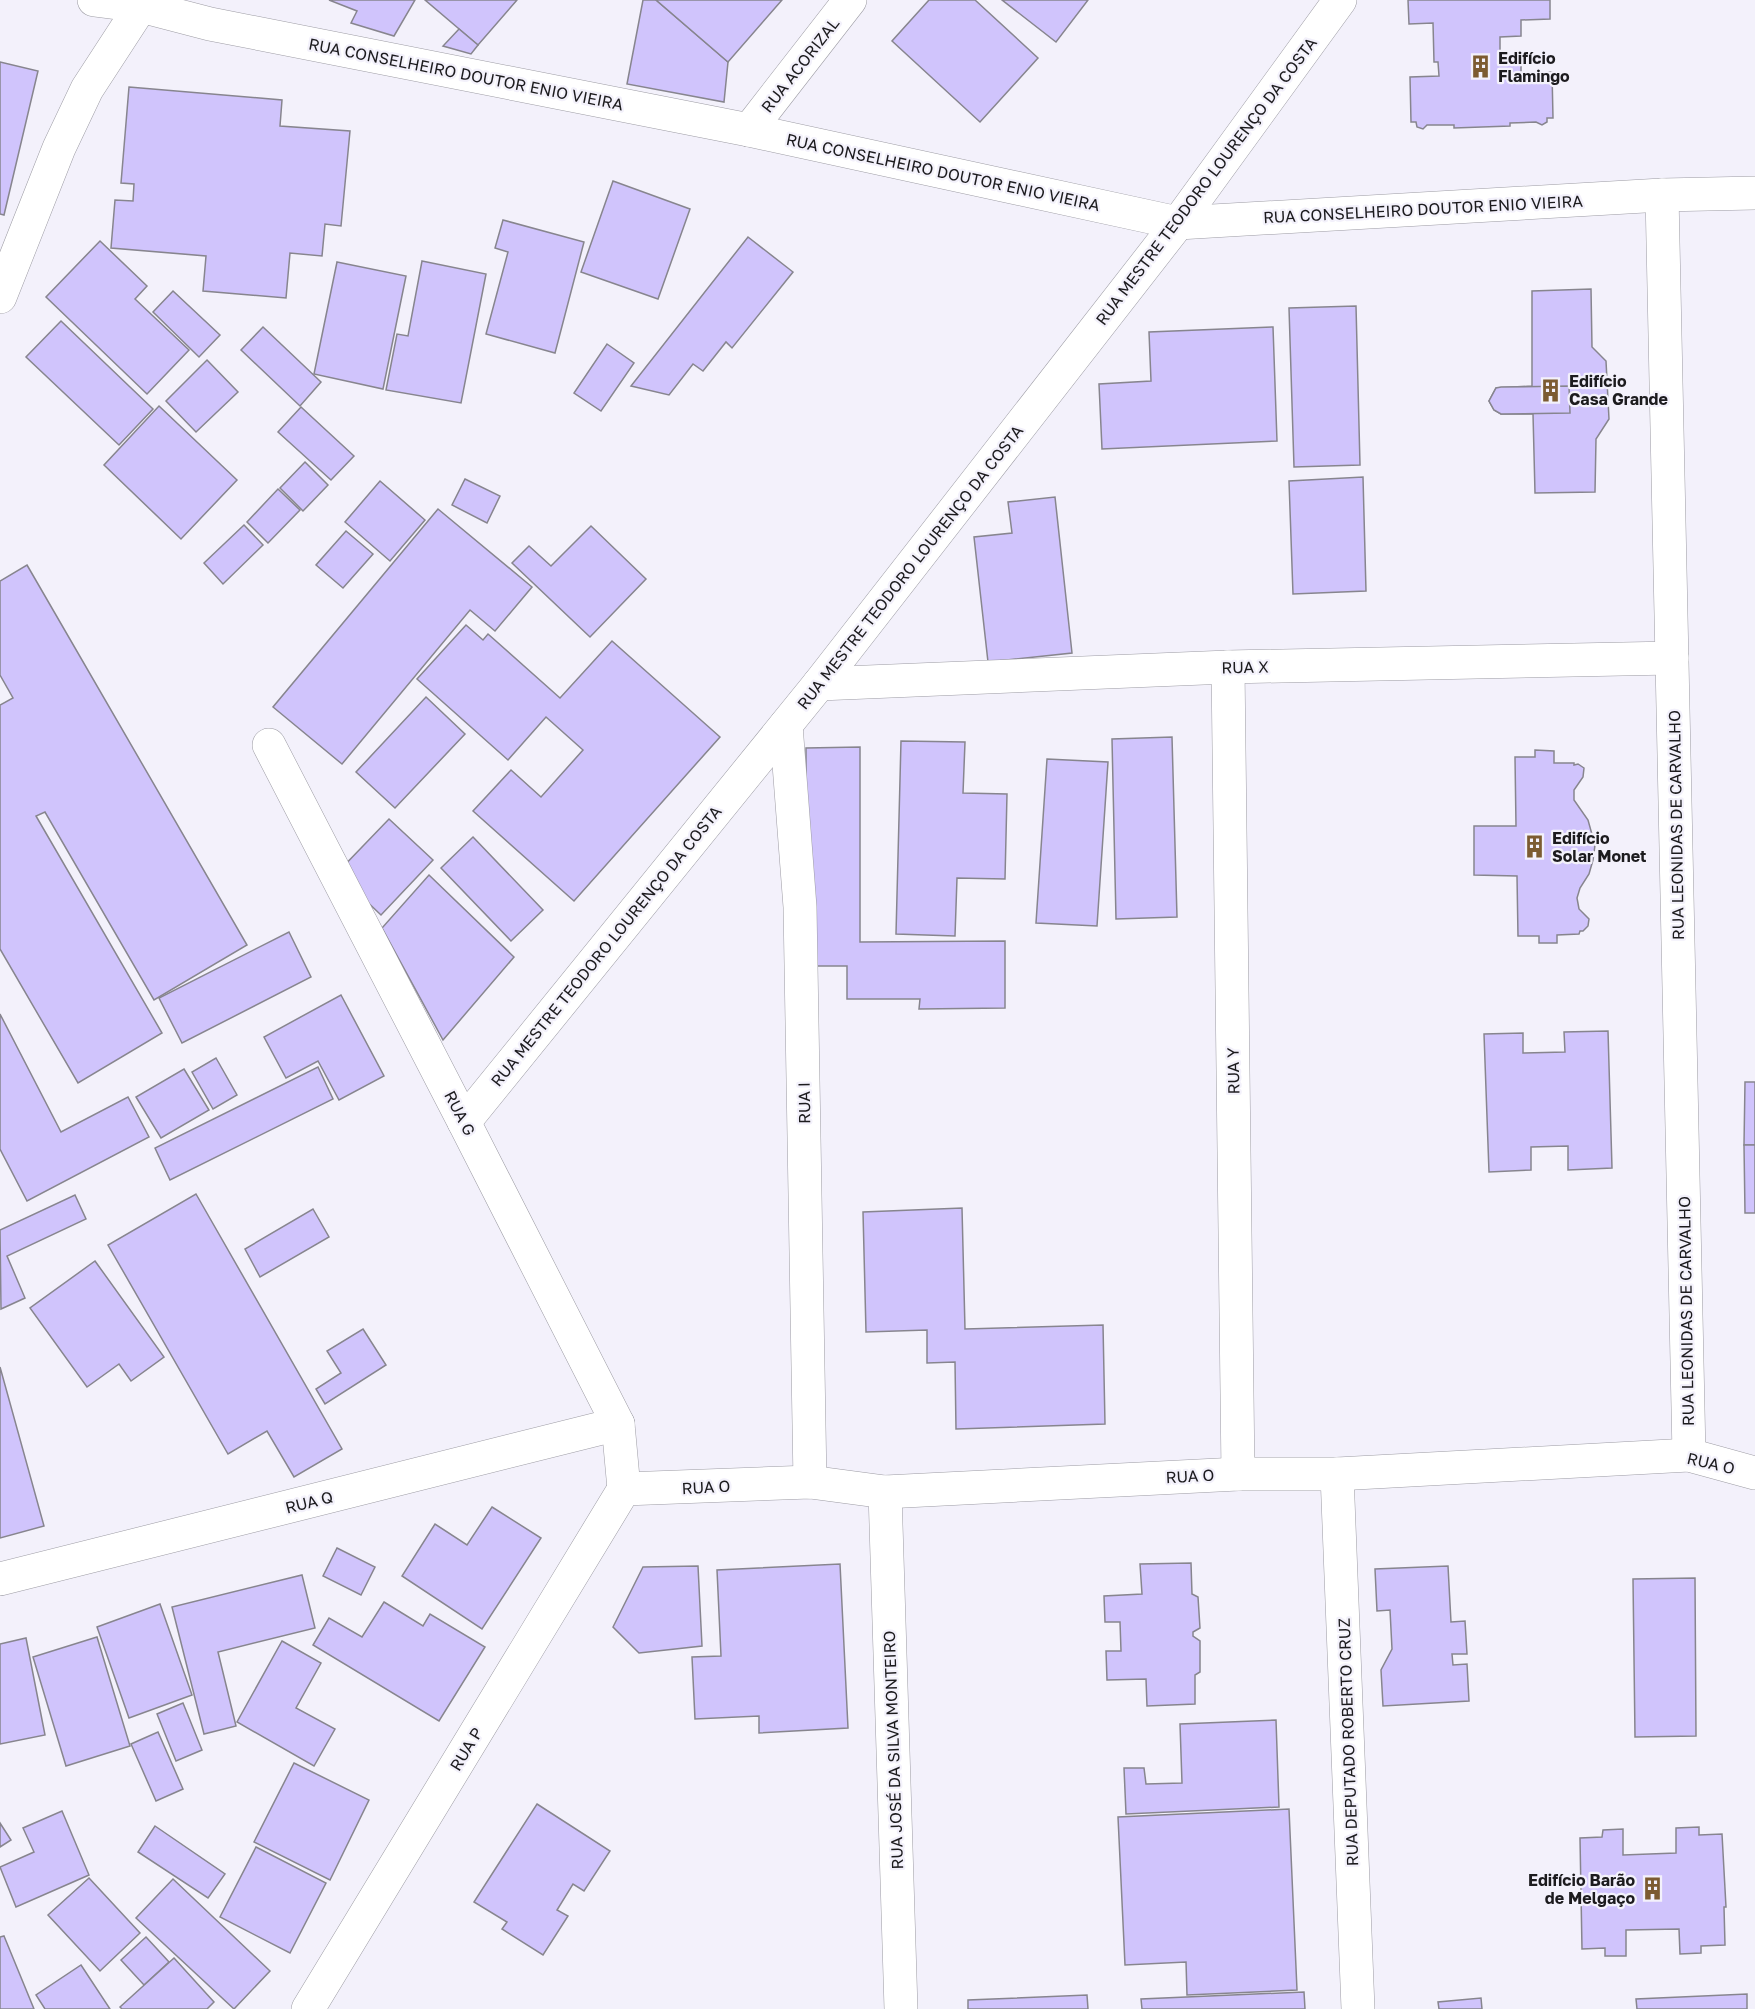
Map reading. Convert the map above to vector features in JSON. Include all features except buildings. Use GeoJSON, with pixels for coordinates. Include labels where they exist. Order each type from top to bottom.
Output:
{"type":"FeatureCollection","features":[{"type":"Feature","properties":{"kind":"street","name":"RUA CONSELHEIRO DOUTOR ENIO VIEIRA"},"geometry":{"type":"LineString","coordinates":[[94,0],[144,3],[210,24],[749,129],[1178,223],[1662,195],[1755,193]]}},
{"type":"Feature","properties":{"kind":"street","name":"RUA ACORIZAL"},"geometry":{"type":"LineString","coordinates":[[749,129],[850,0]]}},
{"type":"Feature","properties":{"kind":"street","name":"RUA MESTRE TEODORO LOURENÇO DA COSTA"},"geometry":{"type":"LineString","coordinates":[[464,1122],[819,684],[1178,223],[1340,0]]}},
{"type":"Feature","properties":{"kind":"street"},"geometry":{"type":"LineString","coordinates":[[0,297],[59,148],[87,89],[144,3]]}},
{"type":"Feature","properties":{"kind":"street","name":"RUA LEONIDAS DE CARVALHO"},"geometry":{"type":"LineString","coordinates":[[1662,195],[1689,1455]]}},
{"type":"Feature","properties":{"kind":"street","name":"RUA X"},"geometry":{"type":"LineString","coordinates":[[819,684],[1228,668],[1672,658]]}},
{"type":"Feature","properties":{"kind":"street","name":"RUA Y"},"geometry":{"type":"LineString","coordinates":[[1228,668],[1238,1474]]}},
{"type":"Feature","properties":{"kind":"street","name":"RUA I"},"geometry":{"type":"LineString","coordinates":[[786,725],[800,907],[810,1482]]}},
{"type":"Feature","properties":{"kind":"street","name":"RUA G"},"geometry":{"type":"LineString","coordinates":[[269,745],[618,1424],[624,1489]]}},
{"type":"Feature","properties":{"kind":"street","name":"RUA Q"},"geometry":{"type":"LineString","coordinates":[[0,1580],[618,1424]]}},
{"type":"Feature","properties":{"kind":"street","name":"RUA O"},"geometry":{"type":"LineString","coordinates":[[624,1489],[810,1482],[885,1492],[1238,1474],[1337,1474],[1689,1455],[1755,1473]]}},
{"type":"Feature","properties":{"kind":"street","name":"RUA DEPUTADO ROBERTO CRUZ"},"geometry":{"type":"LineString","coordinates":[[1337,1474],[1358,2009]]}},
{"type":"Feature","properties":{"kind":"street","name":"RUA P"},"geometry":{"type":"LineString","coordinates":[[308,2009],[624,1489]]}},
{"type":"Feature","properties":{"kind":"street","name":"RUA JOSÉ DA SILVA MONTEIRO"},"geometry":{"type":"LineString","coordinates":[[885,1492],[901,2009]]}},
{"type":"Feature","properties":{"kind":"place","name":"Edifício Flamingo"},"geometry":{"type":"Point","coordinates":[1480,67]}},
{"type":"Feature","properties":{"kind":"place","name":"Edifício Casa Grande"},"geometry":{"type":"Point","coordinates":[1551,390]}},
{"type":"Feature","properties":{"kind":"place","name":"Edifício Solar Monet"},"geometry":{"type":"Point","coordinates":[1534,847]}},
{"type":"Feature","properties":{"kind":"place","name":"Edifício Barão de Melgaço"},"geometry":{"type":"Point","coordinates":[1653,1889]}}]}
